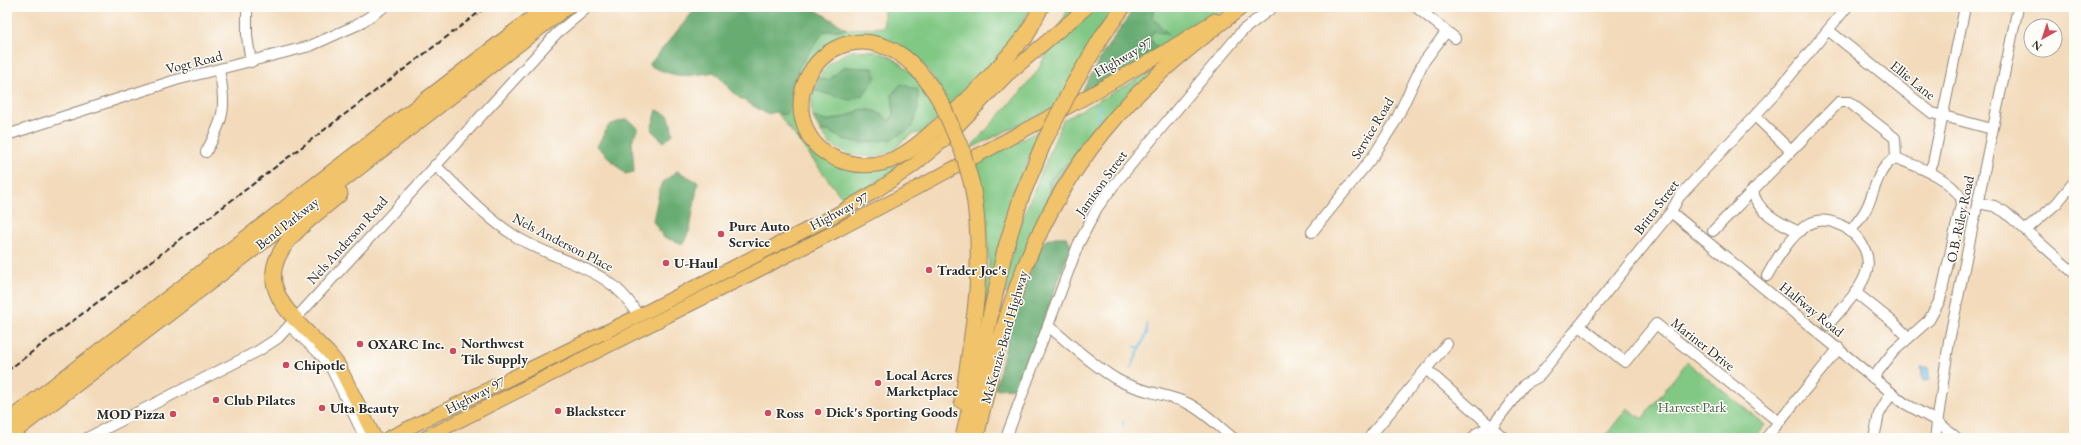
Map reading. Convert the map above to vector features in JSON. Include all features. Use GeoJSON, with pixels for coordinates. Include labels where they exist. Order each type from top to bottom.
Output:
{"type":"FeatureCollection","features":[{"type":"Feature","properties":{"kind":"highway","name":"Bend Parkway"},"geometry":{"type":"LineString","coordinates":[[7,422],[548,7]]}},
{"type":"Feature","properties":{"kind":"highway","name":"Bend Parkway"},"geometry":{"type":"LineString","coordinates":[[7,437],[566,7]]}},
{"type":"Feature","properties":{"kind":"highway"},"geometry":{"type":"LineString","coordinates":[[980,103],[1014,57],[1041,7]]}},
{"type":"Feature","properties":{"kind":"highway","name":"McKenzie-Bend Highway"},"geometry":{"type":"LineString","coordinates":[[963,438],[1003,257],[1021,198],[1044,142],[1073,85],[1099,41],[1123,7]]}},
{"type":"Feature","properties":{"kind":"highway","name":"McKenzie-Bend Highway"},"geometry":{"type":"LineString","coordinates":[[976,438],[997,352],[1016,290],[1037,236],[1067,181],[1081,159],[1141,90],[1168,66],[1241,7]]}},
{"type":"Feature","properties":{"kind":"highway"},"geometry":{"type":"LineString","coordinates":[[956,438],[978,297],[980,241],[972,185],[961,147],[942,104],[931,84],[910,61],[885,46],[859,42],[844,44],[835,48],[818,61],[810,72],[804,85],[800,107],[807,132],[822,150],[834,158],[846,163],[868,166],[890,161],[913,148],[957,112],[989,80],[1029,30]]}},
{"type":"Feature","properties":{"kind":"highway"},"geometry":{"type":"LineString","coordinates":[[292,322],[275,290],[274,279],[276,265],[285,245],[300,229],[396,147],[426,115]]}},
{"type":"Feature","properties":{"kind":"main road","name":"Highway 97"},"geometry":{"type":"LineString","coordinates":[[388,438],[638,316],[835,215],[876,191],[928,154],[962,123],[1013,70],[1087,7]]}},
{"type":"Feature","properties":{"kind":"main road","name":"Highway 97"},"geometry":{"type":"LineString","coordinates":[[425,438],[836,231],[1081,100],[1158,56],[1238,7]]}},
{"type":"Feature","properties":{"kind":"main road"},"geometry":{"type":"LineString","coordinates":[[644,328],[648,318],[706,288],[744,262]]}},
{"type":"Feature","properties":{"kind":"main road"},"geometry":{"type":"LineString","coordinates":[[292,322],[328,352],[338,364],[375,438]]}},
{"type":"Feature","properties":{"kind":"street"},"geometry":{"type":"LineString","coordinates":[[247,7],[247,37],[251,62]]}},
{"type":"Feature","properties":{"kind":"street","name":"Vogt Road"},"geometry":{"type":"LineString","coordinates":[[7,135],[146,89],[310,46],[357,25],[384,7]]}},
{"type":"Feature","properties":{"kind":"street","name":"Nels Anderson Road"},"geometry":{"type":"LineString","coordinates":[[86,438],[258,351],[278,338],[556,34],[588,7]]}},
{"type":"Feature","properties":{"kind":"street","name":"Jamison Street"},"geometry":{"type":"LineString","coordinates":[[1006,438],[1078,246],[1097,208],[1114,185],[1243,30],[1273,7]]}},
{"type":"Feature","properties":{"kind":"street"},"geometry":{"type":"LineString","coordinates":[[1416,7],[1455,38]]}},
{"type":"Feature","properties":{"kind":"street","name":"Britta Street"},"geometry":{"type":"LineString","coordinates":[[1483,438],[1525,384],[1538,377],[1580,326],[1671,212],[1679,197],[1755,116],[1846,7]]}},
{"type":"Feature","properties":{"kind":"street"},"geometry":{"type":"LineString","coordinates":[[1929,171],[1933,163],[1965,7]]}},
{"type":"Feature","properties":{"kind":"street","name":"O.B. Riley Road"},"geometry":{"type":"LineString","coordinates":[[1935,438],[1949,341],[2018,7]]}},
{"type":"Feature","properties":{"kind":"street","name":"Ellie Lane"},"geometry":{"type":"LineString","coordinates":[[1828,30],[1932,113],[1942,117],[1992,128]]}},
{"type":"Feature","properties":{"kind":"street","name":"Service Road"},"geometry":{"type":"LineString","coordinates":[[1312,232],[1374,155],[1395,122],[1423,64],[1446,32]]}},
{"type":"Feature","properties":{"kind":"street"},"geometry":{"type":"LineString","coordinates":[[206,152],[222,119],[223,89],[219,70]]}},
{"type":"Feature","properties":{"kind":"street"},"geometry":{"type":"LineString","coordinates":[[1713,231],[1835,105],[1844,101],[1849,102],[1895,138],[1896,158]]}},
{"type":"Feature","properties":{"kind":"street"},"geometry":{"type":"LineString","coordinates":[[1755,116],[1790,150]]}},
{"type":"Feature","properties":{"kind":"street"},"geometry":{"type":"LineString","coordinates":[[1873,378],[1908,337],[1929,320],[1940,300],[1962,200],[1958,192],[1929,171],[1896,158]]}},
{"type":"Feature","properties":{"kind":"street"},"geometry":{"type":"LineString","coordinates":[[1850,232],[1868,206],[1882,171],[1887,164],[1896,158]]}},
{"type":"Feature","properties":{"kind":"street","name":"Nels Anderson Place"},"geometry":{"type":"LineString","coordinates":[[435,165],[497,224],[517,237],[586,268],[612,284],[626,296],[638,316]]}},
{"type":"Feature","properties":{"kind":"street"},"geometry":{"type":"LineString","coordinates":[[2026,230],[2058,203],[2074,182]]}},
{"type":"Feature","properties":{"kind":"street"},"geometry":{"type":"LineString","coordinates":[[1753,189],[1753,195],[1769,214],[1800,232]]}},
{"type":"Feature","properties":{"kind":"street"},"geometry":{"type":"LineString","coordinates":[[1977,203],[1994,206],[2005,212],[2074,272]]}},
{"type":"Feature","properties":{"kind":"street","name":"Halfway Road"},"geometry":{"type":"LineString","coordinates":[[1671,212],[1839,348],[1891,393],[1916,412],[1938,422],[1957,438]]}},
{"type":"Feature","properties":{"kind":"street"},"geometry":{"type":"LineString","coordinates":[[1767,276],[1792,239],[1808,224],[1823,221],[1836,224],[1850,232],[1858,239],[1868,259],[1864,279],[1828,325]]}},
{"type":"Feature","properties":{"kind":"street"},"geometry":{"type":"LineString","coordinates":[[1855,292],[1894,323],[1908,337]]}},
{"type":"Feature","properties":{"kind":"street"},"geometry":{"type":"LineString","coordinates":[[292,322],[331,368],[365,438]]}},
{"type":"Feature","properties":{"kind":"street","name":"Mariner Drive"},"geometry":{"type":"LineString","coordinates":[[1580,326],[1626,362],[1656,324],[1778,422]]}},
{"type":"Feature","properties":{"kind":"street"},"geometry":{"type":"LineString","coordinates":[[1048,326],[1106,373],[1134,388],[1172,398],[1188,404],[1233,438]]}},
{"type":"Feature","properties":{"kind":"street"},"geometry":{"type":"LineString","coordinates":[[1374,438],[1371,436],[1447,344]]}},
{"type":"Feature","properties":{"kind":"street"},"geometry":{"type":"LineString","coordinates":[[1766,438],[1839,348]]}},
{"type":"Feature","properties":{"kind":"street"},"geometry":{"type":"LineString","coordinates":[[1426,369],[1504,438]]}},
{"type":"Feature","properties":{"kind":"street"},"geometry":{"type":"LineString","coordinates":[[1874,438],[1879,414],[1891,393]]}},
{"type":"Feature","properties":{"kind":"street","name":"Britta Street"},"geometry":{"type":"LineString","coordinates":[[1473,438],[1477,433],[1491,426]]}},
{"type":"Feature","properties":{"kind":"green space"},"geometry":{"type":"Polygon","coordinates":[[[697,7],[811,7],[847,29],[824,31],[798,68],[797,80],[800,87],[793,108],[784,115],[776,112],[767,114],[738,97],[714,72],[696,75],[681,75],[666,72],[649,65],[697,7]]]}},
{"type":"Feature","properties":{"kind":"green space"},"geometry":{"type":"Polygon","coordinates":[[[884,7],[1031,7],[1023,22],[995,62],[951,110],[932,76],[920,61],[899,48],[873,44],[839,41],[800,87],[797,80],[798,68],[824,31],[884,27],[884,7]]]}},
{"type":"Feature","properties":{"kind":"green space"},"geometry":{"type":"Polygon","coordinates":[[[1069,7],[1119,7],[1062,104],[969,149],[1024,88],[1038,70],[1069,7]]]}},
{"type":"Feature","properties":{"kind":"green space"},"geometry":{"type":"Polygon","coordinates":[[[1135,7],[1154,7],[1152,17],[1168,34],[1154,31],[1150,37],[1153,43],[1162,52],[1081,93],[1104,52],[1135,7]]]}},
{"type":"Feature","properties":{"kind":"green space"},"geometry":{"type":"Polygon","coordinates":[[[1154,7],[1228,7],[1162,52],[1153,43],[1150,37],[1154,31],[1167,34],[1152,17],[1154,7]]]}},
{"type":"Feature","properties":{"kind":"green space"},"geometry":{"type":"Polygon","coordinates":[[[852,51],[874,51],[885,54],[896,60],[914,76],[922,86],[940,117],[921,133],[913,134],[901,142],[893,152],[874,157],[850,155],[830,144],[820,131],[829,131],[842,139],[892,139],[901,84],[892,94],[894,114],[890,121],[875,111],[862,109],[845,117],[825,121],[813,117],[811,109],[813,90],[850,100],[856,68],[844,67],[829,80],[818,79],[832,62],[840,56],[852,51]]]}},
{"type":"Feature","properties":{"kind":"green space"},"geometry":{"type":"Polygon","coordinates":[[[844,67],[873,68],[876,77],[863,95],[850,100],[813,90],[818,79],[829,80],[844,67]]]}},
{"type":"Feature","properties":{"kind":"green space"},"geometry":{"type":"Polygon","coordinates":[[[1154,70],[1075,162],[1066,163],[1048,182],[1051,197],[1007,294],[1003,293],[1018,229],[1063,120],[1154,70]]]}},
{"type":"Feature","properties":{"kind":"green space"},"geometry":{"type":"Polygon","coordinates":[[[901,84],[918,90],[918,111],[911,128],[892,139],[863,143],[842,139],[829,131],[820,131],[813,117],[826,121],[845,117],[862,109],[875,111],[890,121],[894,114],[892,94],[901,84]]]}},
{"type":"Feature","properties":{"kind":"green space"},"geometry":{"type":"Polygon","coordinates":[[[793,108],[796,121],[817,154],[898,166],[895,171],[845,202],[776,111],[784,115],[793,108]]]}},
{"type":"Feature","properties":{"kind":"green space"},"geometry":{"type":"Polygon","coordinates":[[[657,110],[669,116],[673,134],[664,142],[651,130],[657,110]]]}},
{"type":"Feature","properties":{"kind":"green space"},"geometry":{"type":"Polygon","coordinates":[[[627,119],[638,128],[632,141],[634,172],[625,174],[597,146],[609,125],[627,119]]]}},
{"type":"Feature","properties":{"kind":"green space"},"geometry":{"type":"Polygon","coordinates":[[[1045,127],[1028,160],[1016,209],[982,318],[989,263],[987,229],[975,165],[1045,127]]]}},
{"type":"Feature","properties":{"kind":"green space"},"geometry":{"type":"Polygon","coordinates":[[[1075,162],[1051,197],[1048,182],[1066,163],[1075,162]]]}},
{"type":"Feature","properties":{"kind":"green space"},"geometry":{"type":"Polygon","coordinates":[[[677,171],[698,182],[690,229],[683,244],[663,237],[653,221],[661,184],[677,171]]]}},
{"type":"Feature","properties":{"kind":"green space"},"geometry":{"type":"Polygon","coordinates":[[[1055,237],[1067,237],[1071,246],[1023,377],[1014,388],[995,389],[1015,314],[1028,276],[1044,241],[1055,237]]]}},
{"type":"Feature","properties":{"kind":"green space","name":"Harvest Park"},"geometry":{"type":"Polygon","coordinates":[[[1687,362],[1765,425],[1755,438],[1604,438],[1627,408],[1642,419],[1687,362]]]}},
{"type":"Feature","properties":{"kind":"water"},"geometry":{"type":"Polygon","coordinates":[[[1921,367],[1928,367],[1930,380],[1923,381],[1921,367]]]}},
{"type":"Feature","properties":{"kind":"waterway"},"geometry":{"type":"LineString","coordinates":[[1098,120],[1100,105]]}},
{"type":"Feature","properties":{"kind":"waterway"},"geometry":{"type":"LineString","coordinates":[[1131,368],[1147,332],[1147,324]]}},
{"type":"Feature","properties":{"kind":"waterway"},"geometry":{"type":"LineString","coordinates":[[1135,347],[1140,347]]}},
{"type":"Feature","properties":{"kind":"waterway"},"geometry":{"type":"LineString","coordinates":[[1123,422],[1123,427]]}},
{"type":"Feature","properties":{"kind":"railway"},"geometry":{"type":"LineString","coordinates":[[7,371],[486,7]]}},
{"type":"Feature","properties":{"kind":"place","name":"Pure Auto Service"},"geometry":{"type":"Point","coordinates":[721,234]}},
{"type":"Feature","properties":{"kind":"place","name":"U-Haul"},"geometry":{"type":"Point","coordinates":[666,263]}},
{"type":"Feature","properties":{"kind":"place","name":"Trader Joe's"},"geometry":{"type":"Point","coordinates":[929,270]}},
{"type":"Feature","properties":{"kind":"place","name":"OXARC Inc."},"geometry":{"type":"Point","coordinates":[360,344]}},
{"type":"Feature","properties":{"kind":"place","name":"Northwest Tile Supply"},"geometry":{"type":"Point","coordinates":[453,351]}},
{"type":"Feature","properties":{"kind":"place","name":"Chipotle"},"geometry":{"type":"Point","coordinates":[286,365]}},
{"type":"Feature","properties":{"kind":"place","name":"Local Acres Marketplace"},"geometry":{"type":"Point","coordinates":[878,383]}},
{"type":"Feature","properties":{"kind":"place","name":"Club Pilates"},"geometry":{"type":"Point","coordinates":[216,400]}},
{"type":"Feature","properties":{"kind":"place","name":"Ulta Beauty"},"geometry":{"type":"Point","coordinates":[322,408]}},
{"type":"Feature","properties":{"kind":"place","name":"Blacksteer"},"geometry":{"type":"Point","coordinates":[558,411]}},
{"type":"Feature","properties":{"kind":"place","name":"Dick's Sporting Goods"},"geometry":{"type":"Point","coordinates":[818,412]}},
{"type":"Feature","properties":{"kind":"place","name":"Ross"},"geometry":{"type":"Point","coordinates":[768,413]}},
{"type":"Feature","properties":{"kind":"place","name":"MOD Pizza"},"geometry":{"type":"Point","coordinates":[173,414]}}]}
